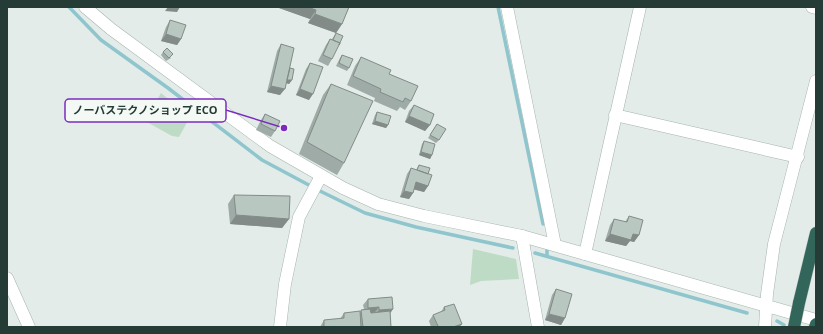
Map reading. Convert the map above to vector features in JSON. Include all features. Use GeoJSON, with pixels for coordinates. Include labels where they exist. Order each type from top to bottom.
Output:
{"type":"FeatureCollection","features":[{"type":"Feature","properties":{"kind":"highway"},"geometry":{"type":"LineString","coordinates":[[794,327],[816,233]]}},
{"type":"Feature","properties":{"kind":"street"},"geometry":{"type":"LineString","coordinates":[[85,7],[110,29],[270,146],[319,178],[378,204],[424,216],[522,236],[816,320]]}},
{"type":"Feature","properties":{"kind":"street"},"geometry":{"type":"LineString","coordinates":[[507,7],[555,245]]}},
{"type":"Feature","properties":{"kind":"street"},"geometry":{"type":"LineString","coordinates":[[585,254],[640,7]]}},
{"type":"Feature","properties":{"kind":"street"},"geometry":{"type":"LineString","coordinates":[[812,7],[816,8]]}},
{"type":"Feature","properties":{"kind":"street"},"geometry":{"type":"LineString","coordinates":[[765,327],[766,305],[774,244],[798,157],[816,81]]}},
{"type":"Feature","properties":{"kind":"street"},"geometry":{"type":"LineString","coordinates":[[615,115],[798,157]]}},
{"type":"Feature","properties":{"kind":"street"},"geometry":{"type":"LineString","coordinates":[[280,327],[285,284],[299,217],[319,178]]}},
{"type":"Feature","properties":{"kind":"street"},"geometry":{"type":"LineString","coordinates":[[522,236],[538,327]]}},
{"type":"Feature","properties":{"kind":"street"},"geometry":{"type":"LineString","coordinates":[[7,278],[29,327]]}},
{"type":"Feature","properties":{"kind":"green space"},"geometry":{"type":"Polygon","coordinates":[[[161,93],[190,117],[179,137],[172,136],[145,121],[161,93]]]}},
{"type":"Feature","properties":{"kind":"green space"},"geometry":{"type":"Polygon","coordinates":[[[473,249],[516,259],[519,279],[481,281],[470,285],[473,249]]]}},
{"type":"Feature","properties":{"kind":"building"},"geometry":{"type":"Polygon","coordinates":[[[308,7],[349,7],[342,24],[315,14],[316,10],[308,7]]]}},
{"type":"Feature","properties":{"kind":"building"},"geometry":{"type":"Polygon","coordinates":[[[170,20],[186,25],[181,39],[166,34],[170,20]]]}},
{"type":"Feature","properties":{"kind":"building"},"geometry":{"type":"Polygon","coordinates":[[[336,33],[343,36],[340,43],[333,40],[336,33]]]}},
{"type":"Feature","properties":{"kind":"building"},"geometry":{"type":"Polygon","coordinates":[[[330,39],[340,43],[332,59],[323,55],[330,39]]]}},
{"type":"Feature","properties":{"kind":"building"},"geometry":{"type":"Polygon","coordinates":[[[281,44],[294,48],[285,89],[271,86],[281,44]]]}},
{"type":"Feature","properties":{"kind":"building"},"geometry":{"type":"Polygon","coordinates":[[[167,48],[173,54],[169,58],[163,52],[167,48]]]}},
{"type":"Feature","properties":{"kind":"building"},"geometry":{"type":"Polygon","coordinates":[[[342,55],[353,59],[349,68],[339,63],[342,55]]]}},
{"type":"Feature","properties":{"kind":"building"},"geometry":{"type":"Polygon","coordinates":[[[361,57],[391,70],[389,74],[418,86],[411,101],[405,98],[403,102],[380,92],[381,89],[353,76],[361,57]]]}},
{"type":"Feature","properties":{"kind":"building"},"geometry":{"type":"Polygon","coordinates":[[[310,63],[323,67],[313,94],[300,89],[310,63]]]}},
{"type":"Feature","properties":{"kind":"building"},"geometry":{"type":"Polygon","coordinates":[[[290,68],[294,69],[292,80],[287,80],[290,68]]]}},
{"type":"Feature","properties":{"kind":"building"},"geometry":{"type":"Polygon","coordinates":[[[331,84],[373,101],[344,163],[307,142],[331,84]]]}},
{"type":"Feature","properties":{"kind":"building"},"geometry":{"type":"Polygon","coordinates":[[[414,105],[434,114],[430,125],[409,116],[414,105]]]}},
{"type":"Feature","properties":{"kind":"building"},"geometry":{"type":"Polygon","coordinates":[[[377,112],[391,116],[388,125],[375,121],[377,112]]]}},
{"type":"Feature","properties":{"kind":"building"},"geometry":{"type":"Polygon","coordinates":[[[265,114],[280,121],[275,131],[261,124],[265,114]]]}},
{"type":"Feature","properties":{"kind":"building"},"geometry":{"type":"Polygon","coordinates":[[[437,124],[446,129],[439,140],[430,135],[437,124]]]}},
{"type":"Feature","properties":{"kind":"building"},"geometry":{"type":"Polygon","coordinates":[[[424,141],[435,144],[432,155],[421,152],[424,141]]]}},
{"type":"Feature","properties":{"kind":"building"},"geometry":{"type":"Polygon","coordinates":[[[419,165],[430,168],[428,174],[417,170],[419,165]]]}},
{"type":"Feature","properties":{"kind":"building"},"geometry":{"type":"Polygon","coordinates":[[[411,168],[432,175],[428,186],[416,182],[413,193],[404,191],[411,168]]]}},
{"type":"Feature","properties":{"kind":"building"},"geometry":{"type":"Polygon","coordinates":[[[234,195],[290,196],[289,219],[236,215],[234,195]]]}},
{"type":"Feature","properties":{"kind":"building"},"geometry":{"type":"Polygon","coordinates":[[[629,216],[643,220],[639,235],[633,234],[631,240],[610,234],[614,219],[627,222],[629,216]]]}},
{"type":"Feature","properties":{"kind":"building"},"geometry":{"type":"Polygon","coordinates":[[[556,289],[572,294],[565,318],[549,314],[556,289]]]}},
{"type":"Feature","properties":{"kind":"building"},"geometry":{"type":"Polygon","coordinates":[[[392,297],[393,309],[379,310],[379,307],[368,308],[368,299],[392,297]]]}},
{"type":"Feature","properties":{"kind":"building"},"geometry":{"type":"Polygon","coordinates":[[[454,304],[462,324],[453,327],[435,327],[438,326],[433,315],[445,310],[444,307],[454,304]]]}},
{"type":"Feature","properties":{"kind":"building"},"geometry":{"type":"Polygon","coordinates":[[[370,309],[371,313],[390,311],[391,327],[363,327],[361,310],[370,309]]]}},
{"type":"Feature","properties":{"kind":"building"},"geometry":{"type":"Polygon","coordinates":[[[360,311],[361,327],[324,327],[324,320],[344,318],[344,313],[360,311]]]}},
{"type":"Feature","properties":{"kind":"waterway"},"geometry":{"type":"LineString","coordinates":[[69,7],[101,40],[168,88],[262,160],[365,213],[416,227],[513,248]]}},
{"type":"Feature","properties":{"kind":"waterway"},"geometry":{"type":"LineString","coordinates":[[498,7],[543,224]]}},
{"type":"Feature","properties":{"kind":"waterway"},"geometry":{"type":"LineString","coordinates":[[547,250],[547,256]]}},
{"type":"Feature","properties":{"kind":"waterway"},"geometry":{"type":"LineString","coordinates":[[535,253],[747,313]]}},
{"type":"Feature","properties":{"kind":"waterway"},"geometry":{"type":"LineString","coordinates":[[777,321],[784,325]]}},
{"type":"Feature","properties":{"kind":"place","name":"ノーバステクノショップ ECO"},"geometry":{"type":"Point","coordinates":[284,128]}}]}
